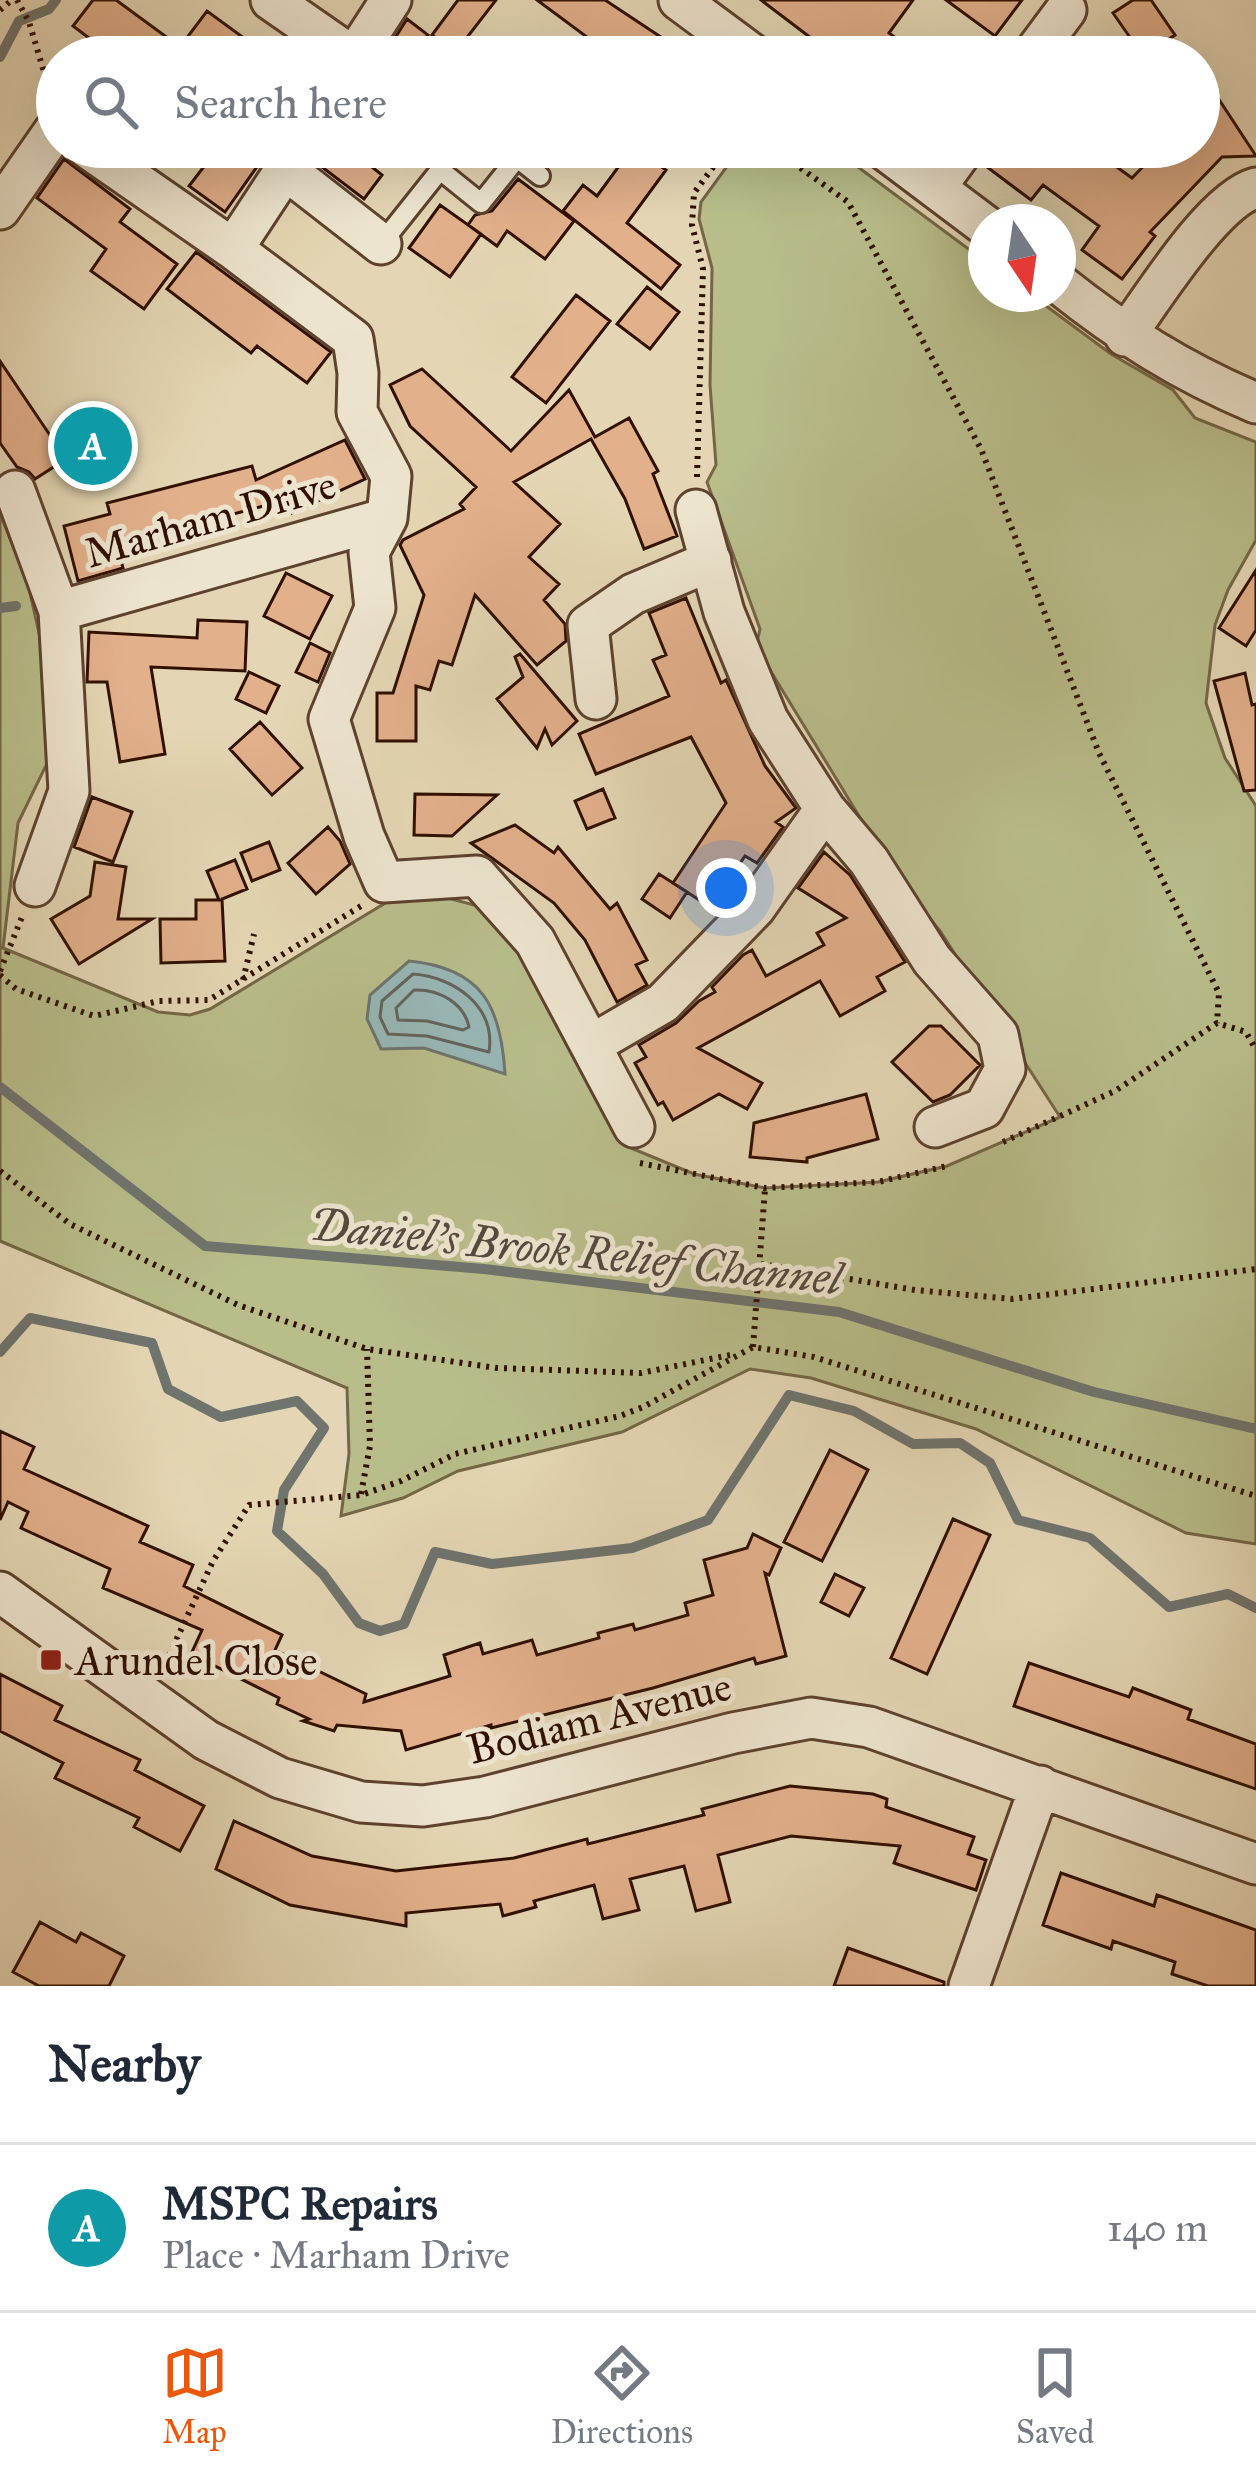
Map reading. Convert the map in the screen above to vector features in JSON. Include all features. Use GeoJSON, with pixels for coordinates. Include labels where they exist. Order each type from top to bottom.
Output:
{"type":"FeatureCollection","features":[{"type":"Feature","properties":{"kind":"street"},"geometry":{"type":"LineString","coordinates":[[271,0],[323,36]]}},
{"type":"Feature","properties":{"kind":"street"},"geometry":{"type":"LineString","coordinates":[[368,36],[391,0]]}},
{"type":"Feature","properties":{"kind":"street"},"geometry":{"type":"LineString","coordinates":[[679,0],[728,36]]}},
{"type":"Feature","properties":{"kind":"street"},"geometry":{"type":"LineString","coordinates":[[1047,36],[1066,10]]}},
{"type":"Feature","properties":{"kind":"street"},"geometry":{"type":"LineString","coordinates":[[0,209],[36,156]]}},
{"type":"Feature","properties":{"kind":"street","name":"Marham Drive"},"geometry":{"type":"LineString","coordinates":[[116,168],[353,339],[357,412],[391,476],[387,518],[369,553],[375,608],[329,719],[364,836],[384,882]]}},
{"type":"Feature","properties":{"kind":"street"},"geometry":{"type":"LineString","coordinates":[[233,249],[286,168]]}},
{"type":"Feature","properties":{"kind":"street"},"geometry":{"type":"LineString","coordinates":[[303,168],[381,244]]}},
{"type":"Feature","properties":{"kind":"street"},"geometry":{"type":"LineString","coordinates":[[910,168],[968,212]]}},
{"type":"Feature","properties":{"kind":"street"},"geometry":{"type":"LineString","coordinates":[[936,187],[950,168]]}},
{"type":"Feature","properties":{"kind":"street"},"geometry":{"type":"LineString","coordinates":[[1125,336],[1220,209],[1256,188]]}},
{"type":"Feature","properties":{"kind":"street"},"geometry":{"type":"LineString","coordinates":[[1076,297],[1125,336],[1256,404]]}},
{"type":"Feature","properties":{"kind":"street","name":"Marham Drive"},"geometry":{"type":"LineString","coordinates":[[15,491],[59,610],[69,791],[35,886]]}},
{"type":"Feature","properties":{"kind":"street"},"geometry":{"type":"LineString","coordinates":[[696,510],[724,612],[768,720],[932,960],[998,1035],[1005,1070],[984,1108],[935,1127]]}},
{"type":"Feature","properties":{"kind":"street","name":"Marham Drive"},"geometry":{"type":"LineString","coordinates":[[59,610],[387,518]]}},
{"type":"Feature","properties":{"kind":"street"},"geometry":{"type":"LineString","coordinates":[[596,699],[588,625],[633,594],[711,561]]}},
{"type":"Feature","properties":{"kind":"street"},"geometry":{"type":"LineString","coordinates":[[591,1045],[663,1003],[755,908],[825,809]]}},
{"type":"Feature","properties":{"kind":"street"},"geometry":{"type":"LineString","coordinates":[[384,882],[477,876],[535,941],[634,1127]]}},
{"type":"Feature","properties":{"kind":"street","name":"Bodiam Avenue"},"geometry":{"type":"LineString","coordinates":[[0,1592],[206,1740],[280,1778],[361,1802],[423,1805],[485,1797],[733,1733],[811,1718],[868,1727],[1256,1864]]}},
{"type":"Feature","properties":{"kind":"street"},"geometry":{"type":"LineString","coordinates":[[969,1986],[1040,1786]]}},
{"type":"Feature","properties":{"kind":"lane"},"geometry":{"type":"LineString","coordinates":[[381,244],[440,170],[482,203],[510,168]]}},
{"type":"Feature","properties":{"kind":"lane"},"geometry":{"type":"LineString","coordinates":[[530,168],[540,176]]}},
{"type":"Feature","properties":{"kind":"path"},"geometry":{"type":"LineString","coordinates":[[0,10],[15,0],[36,47]]}},
{"type":"Feature","properties":{"kind":"path"},"geometry":{"type":"LineString","coordinates":[[696,510],[703,269],[692,225],[694,193],[712,168]]}},
{"type":"Feature","properties":{"kind":"path"},"geometry":{"type":"LineString","coordinates":[[800,168],[848,202],[981,449],[1100,753],[1219,993],[1217,1023]]}},
{"type":"Feature","properties":{"kind":"path"},"geometry":{"type":"LineString","coordinates":[[35,886],[0,973],[16,988],[94,1016],[159,1000],[209,1000],[364,904],[384,882]]}},
{"type":"Feature","properties":{"kind":"path"},"geometry":{"type":"LineString","coordinates":[[243,980],[254,934]]}},
{"type":"Feature","properties":{"kind":"path"},"geometry":{"type":"LineString","coordinates":[[0,1171],[70,1224],[238,1305],[367,1349],[497,1368],[641,1373],[738,1353]]}},
{"type":"Feature","properties":{"kind":"path"},"geometry":{"type":"LineString","coordinates":[[753,1347],[765,1188]]}},
{"type":"Feature","properties":{"kind":"path"},"geometry":{"type":"LineString","coordinates":[[760,1264],[915,1290],[1012,1300],[1256,1269]]}},
{"type":"Feature","properties":{"kind":"path"},"geometry":{"type":"LineString","coordinates":[[143,1696],[165,1664],[213,1562],[249,1504],[361,1495],[455,1454],[643,1408],[753,1347],[814,1357],[1256,1496]]}},
{"type":"Feature","properties":{"kind":"path"},"geometry":{"type":"LineString","coordinates":[[361,1495],[370,1446],[367,1349]]}},
{"type":"Feature","properties":{"kind":"green space"},"geometry":{"type":"Polygon","coordinates":[[[726,168],[859,168],[968,249],[968,312],[1054,312],[1111,354],[1173,390],[1195,418],[1256,442],[1256,540],[1215,625],[1206,703],[1225,758],[1256,806],[1256,1544],[1186,1533],[976,1429],[811,1378],[750,1369],[622,1432],[458,1471],[403,1498],[341,1516],[349,1454],[347,1388],[0,1241],[0,513],[28,584],[41,642],[54,749],[18,823],[3,948],[158,1012],[190,1015],[210,1009],[387,902],[433,894],[478,906],[513,937],[626,1146],[694,1174],[765,1188],[878,1182],[947,1166],[1060,1117],[940,931],[898,880],[756,647],[760,629],[707,482],[716,465],[710,385],[712,268],[699,219],[701,202],[726,168]]]}},
{"type":"Feature","properties":{"kind":"water"},"geometry":{"type":"Polygon","coordinates":[[[409,961],[454,972],[483,995],[499,1029],[505,1074],[424,1048],[381,1049],[367,1019],[370,995],[409,961]]]}},
{"type":"Feature","properties":{"kind":"building"},"geometry":{"type":"Polygon","coordinates":[[[93,0],[116,0],[165,36],[86,36],[73,26],[93,0]]]}},
{"type":"Feature","properties":{"kind":"building"},"geometry":{"type":"Polygon","coordinates":[[[458,0],[496,0],[468,36],[432,35],[458,0]]]}},
{"type":"Feature","properties":{"kind":"building"},"geometry":{"type":"Polygon","coordinates":[[[537,0],[605,0],[659,36],[586,36],[537,0]]]}},
{"type":"Feature","properties":{"kind":"building"},"geometry":{"type":"Polygon","coordinates":[[[761,0],[913,0],[889,33],[893,36],[808,36],[761,0]]]}},
{"type":"Feature","properties":{"kind":"building"},"geometry":{"type":"Polygon","coordinates":[[[946,0],[1022,0],[995,36],[946,0]]]}},
{"type":"Feature","properties":{"kind":"building"},"geometry":{"type":"Polygon","coordinates":[[[1133,0],[1151,0],[1175,35],[1129,36],[1113,13],[1133,0]]]}},
{"type":"Feature","properties":{"kind":"building"},"geometry":{"type":"Polygon","coordinates":[[[207,11],[241,36],[188,36],[207,11]]]}},
{"type":"Feature","properties":{"kind":"building"},"geometry":{"type":"Polygon","coordinates":[[[407,19],[428,35],[427,36],[396,36],[407,19]]]}},
{"type":"Feature","properties":{"kind":"building"},"geometry":{"type":"Polygon","coordinates":[[[1220,101],[1256,156],[1220,159],[1220,101]]]}},
{"type":"Feature","properties":{"kind":"building"},"geometry":{"type":"Polygon","coordinates":[[[58,168],[76,168],[130,209],[120,222],[177,264],[144,309],[91,271],[106,249],[37,198],[58,168]]]}},
{"type":"Feature","properties":{"kind":"building"},"geometry":{"type":"Polygon","coordinates":[[[203,168],[256,168],[225,212],[189,186],[203,168]]]}},
{"type":"Feature","properties":{"kind":"building"},"geometry":{"type":"Polygon","coordinates":[[[323,168],[373,168],[382,175],[364,199],[323,168]]]}},
{"type":"Feature","properties":{"kind":"building"},"geometry":{"type":"Polygon","coordinates":[[[618,168],[666,170],[627,223],[680,265],[661,289],[563,211],[583,185],[597,196],[618,168]]]}},
{"type":"Feature","properties":{"kind":"building"},"geometry":{"type":"Polygon","coordinates":[[[988,168],[1118,168],[1132,178],[1142,168],[1211,168],[1150,232],[1155,236],[1122,279],[1082,250],[1099,226],[1076,209],[1076,204],[1043,185],[1031,200],[988,168]]]}},
{"type":"Feature","properties":{"kind":"building"},"geometry":{"type":"Polygon","coordinates":[[[518,179],[574,221],[545,259],[507,231],[497,246],[468,225],[475,215],[492,211],[518,179]]]}},
{"type":"Feature","properties":{"kind":"building"},"geometry":{"type":"Polygon","coordinates":[[[440,205],[481,234],[450,277],[409,248],[440,205]]]}},
{"type":"Feature","properties":{"kind":"building"},"geometry":{"type":"Polygon","coordinates":[[[196,252],[331,352],[307,383],[257,346],[251,353],[167,289],[196,252]]]}},
{"type":"Feature","properties":{"kind":"building"},"geometry":{"type":"Polygon","coordinates":[[[647,287],[679,312],[650,349],[617,324],[647,287]]]}},
{"type":"Feature","properties":{"kind":"building"},"geometry":{"type":"Polygon","coordinates":[[[576,295],[610,321],[546,403],[512,377],[576,295]]]}},
{"type":"Feature","properties":{"kind":"building"},"geometry":{"type":"Polygon","coordinates":[[[0,361],[66,459],[35,479],[17,467],[0,443],[0,361]]]}},
{"type":"Feature","properties":{"kind":"building"},"geometry":{"type":"Polygon","coordinates":[[[422,369],[511,451],[569,390],[595,437],[629,418],[658,471],[653,474],[677,536],[644,549],[625,499],[591,439],[514,482],[560,524],[529,557],[559,584],[544,600],[565,624],[566,641],[537,665],[475,595],[452,665],[439,661],[430,690],[416,686],[416,741],[377,741],[377,693],[393,693],[424,595],[400,545],[464,509],[460,504],[476,487],[410,426],[390,385],[422,369]]]}},
{"type":"Feature","properties":{"kind":"building"},"geometry":{"type":"Polygon","coordinates":[[[345,440],[365,479],[292,513],[286,500],[117,545],[123,568],[78,581],[64,526],[110,514],[107,503],[252,466],[256,480],[345,440]]]}},
{"type":"Feature","properties":{"kind":"building"},"geometry":{"type":"Polygon","coordinates":[[[1256,570],[1256,630],[1246,646],[1219,628],[1256,570]]]}},
{"type":"Feature","properties":{"kind":"building"},"geometry":{"type":"Polygon","coordinates":[[[286,573],[332,596],[310,639],[264,616],[286,573]]]}},
{"type":"Feature","properties":{"kind":"building"},"geometry":{"type":"Polygon","coordinates":[[[686,598],[721,683],[726,680],[765,766],[796,808],[776,822],[783,827],[757,863],[745,856],[710,907],[673,883],[726,803],[691,737],[596,774],[579,734],[669,696],[653,660],[666,655],[649,613],[686,598]]]}},
{"type":"Feature","properties":{"kind":"building"},"geometry":{"type":"Polygon","coordinates":[[[198,620],[247,622],[245,671],[151,667],[165,754],[120,762],[107,682],[87,682],[89,632],[197,638],[198,620]]]}},
{"type":"Feature","properties":{"kind":"building"},"geometry":{"type":"Polygon","coordinates":[[[310,643],[330,653],[318,682],[296,672],[310,643]]]}},
{"type":"Feature","properties":{"kind":"building"},"geometry":{"type":"Polygon","coordinates":[[[520,654],[577,721],[552,745],[545,729],[537,748],[497,699],[523,677],[515,657],[520,654]]]}},
{"type":"Feature","properties":{"kind":"building"},"geometry":{"type":"Polygon","coordinates":[[[249,672],[279,686],[266,713],[236,699],[249,672]]]}},
{"type":"Feature","properties":{"kind":"building"},"geometry":{"type":"Polygon","coordinates":[[[1245,673],[1252,705],[1256,704],[1256,790],[1244,791],[1214,681],[1245,673]]]}},
{"type":"Feature","properties":{"kind":"building"},"geometry":{"type":"Polygon","coordinates":[[[260,722],[302,768],[272,795],[230,749],[260,722]]]}},
{"type":"Feature","properties":{"kind":"building"},"geometry":{"type":"Polygon","coordinates":[[[603,789],[615,818],[587,829],[575,801],[603,789]]]}},
{"type":"Feature","properties":{"kind":"building"},"geometry":{"type":"Polygon","coordinates":[[[415,794],[497,795],[452,836],[414,835],[415,794]]]}},
{"type":"Feature","properties":{"kind":"building"},"geometry":{"type":"Polygon","coordinates":[[[92,797],[132,812],[113,862],[74,847],[92,797]]]}},
{"type":"Feature","properties":{"kind":"building"},"geometry":{"type":"Polygon","coordinates":[[[515,825],[554,853],[558,847],[610,909],[617,903],[647,960],[636,965],[647,985],[617,1002],[585,940],[554,903],[471,843],[515,825]]]}},
{"type":"Feature","properties":{"kind":"building"},"geometry":{"type":"Polygon","coordinates":[[[328,827],[350,864],[316,894],[288,863],[328,827]]]}},
{"type":"Feature","properties":{"kind":"building"},"geometry":{"type":"Polygon","coordinates":[[[269,842],[280,870],[252,881],[241,853],[269,842]]]}},
{"type":"Feature","properties":{"kind":"building"},"geometry":{"type":"Polygon","coordinates":[[[824,852],[850,875],[905,962],[877,977],[885,991],[840,1016],[820,981],[698,1048],[762,1083],[747,1109],[719,1094],[673,1120],[663,1102],[658,1105],[635,1063],[646,1057],[639,1045],[715,992],[712,987],[752,950],[766,976],[824,945],[817,933],[846,918],[798,888],[824,852]]]}},
{"type":"Feature","properties":{"kind":"building"},"geometry":{"type":"Polygon","coordinates":[[[235,860],[247,889],[222,899],[225,961],[161,963],[160,919],[196,919],[196,900],[219,900],[207,871],[235,860]]]}},
{"type":"Feature","properties":{"kind":"building"},"geometry":{"type":"Polygon","coordinates":[[[95,862],[126,867],[118,919],[152,919],[79,964],[51,919],[90,896],[95,862]]]}},
{"type":"Feature","properties":{"kind":"building"},"geometry":{"type":"Polygon","coordinates":[[[659,874],[687,892],[670,918],[642,899],[659,874]]]}},
{"type":"Feature","properties":{"kind":"building"},"geometry":{"type":"Polygon","coordinates":[[[929,1026],[941,1026],[980,1065],[950,1095],[933,1102],[892,1062],[929,1026]]]}},
{"type":"Feature","properties":{"kind":"building"},"geometry":{"type":"Polygon","coordinates":[[[866,1094],[878,1139],[807,1158],[807,1162],[750,1157],[754,1123],[866,1094]]]}},
{"type":"Feature","properties":{"kind":"building"},"geometry":{"type":"Polygon","coordinates":[[[0,1431],[34,1447],[24,1469],[148,1526],[140,1542],[193,1565],[184,1586],[282,1635],[275,1650],[366,1694],[364,1702],[450,1676],[444,1655],[480,1643],[483,1654],[532,1640],[537,1655],[599,1638],[598,1633],[633,1624],[635,1630],[688,1615],[685,1603],[713,1595],[704,1560],[747,1548],[753,1534],[781,1548],[769,1575],[765,1573],[786,1656],[756,1664],[754,1658],[406,1750],[401,1731],[337,1725],[334,1731],[303,1721],[309,1719],[277,1704],[279,1698],[191,1654],[202,1630],[103,1588],[110,1569],[21,1528],[28,1512],[8,1502],[0,1520],[0,1431]]]}},
{"type":"Feature","properties":{"kind":"building"},"geometry":{"type":"Polygon","coordinates":[[[830,1450],[868,1470],[822,1561],[784,1542],[830,1450]]]}},
{"type":"Feature","properties":{"kind":"building"},"geometry":{"type":"Polygon","coordinates":[[[953,1519],[990,1535],[927,1674],[891,1658],[953,1519]]]}},
{"type":"Feature","properties":{"kind":"building"},"geometry":{"type":"Polygon","coordinates":[[[835,1574],[864,1588],[849,1616],[821,1602],[835,1574]]]}},
{"type":"Feature","properties":{"kind":"building"},"geometry":{"type":"Polygon","coordinates":[[[1029,1663],[1129,1697],[1133,1688],[1191,1710],[1188,1719],[1256,1744],[1256,1789],[1014,1706],[1029,1663]]]}},
{"type":"Feature","properties":{"kind":"building"},"geometry":{"type":"Polygon","coordinates":[[[0,1674],[62,1706],[55,1720],[140,1760],[135,1770],[204,1806],[180,1851],[134,1827],[139,1818],[55,1778],[63,1763],[0,1731],[0,1674]]]}},
{"type":"Feature","properties":{"kind":"building"},"geometry":{"type":"Polygon","coordinates":[[[790,1786],[873,1794],[887,1799],[886,1807],[974,1837],[968,1854],[986,1860],[976,1890],[894,1863],[900,1846],[791,1836],[718,1855],[730,1902],[696,1911],[684,1866],[630,1879],[639,1910],[603,1919],[594,1885],[534,1901],[536,1907],[503,1916],[500,1904],[406,1913],[406,1926],[290,1905],[216,1869],[234,1821],[312,1856],[396,1871],[514,1858],[587,1839],[588,1844],[704,1815],[702,1809],[790,1786]]]}},
{"type":"Feature","properties":{"kind":"building"},"geometry":{"type":"Polygon","coordinates":[[[1061,1873],[1154,1906],[1157,1895],[1256,1930],[1256,1986],[1208,1986],[1172,1974],[1175,1962],[1113,1941],[1111,1949],[1043,1925],[1061,1873]]]}},
{"type":"Feature","properties":{"kind":"building"},"geometry":{"type":"Polygon","coordinates":[[[40,1922],[76,1942],[81,1933],[124,1956],[109,1986],[39,1986],[13,1972],[40,1922]]]}},
{"type":"Feature","properties":{"kind":"building"},"geometry":{"type":"Polygon","coordinates":[[[848,1948],[944,1982],[944,1986],[834,1986],[848,1948]]]}},
{"type":"Feature","properties":{"kind":"waterway"},"geometry":{"type":"LineString","coordinates":[[0,57],[19,21],[49,9],[56,0]]}},
{"type":"Feature","properties":{"kind":"waterway"},"geometry":{"type":"LineString","coordinates":[[0,608],[16,606]]}},
{"type":"Feature","properties":{"kind":"waterway","name":"Daniel's Brook Relief Channel"},"geometry":{"type":"LineString","coordinates":[[0,1087],[205,1246],[484,1269],[839,1312],[1094,1392],[1256,1429]]}},
{"type":"Feature","properties":{"kind":"waterway"},"geometry":{"type":"LineString","coordinates":[[0,1352],[30,1318],[152,1343],[168,1389],[221,1417],[297,1401],[324,1428],[284,1490],[277,1531],[323,1574],[359,1623],[380,1631],[404,1624],[435,1552],[492,1564],[632,1548],[708,1520],[789,1395],[854,1411],[913,1444],[960,1443],[990,1463],[1018,1520],[1090,1538],[1169,1607],[1228,1594],[1256,1608]]}},
{"type":"Feature","properties":{"kind":"place","name":"MSPC Repairs"},"geometry":{"type":"Point","coordinates":[93,446]}},
{"type":"Feature","properties":{"kind":"place","name":"Arundel Close"},"geometry":{"type":"Point","coordinates":[51,1660]}}]}
